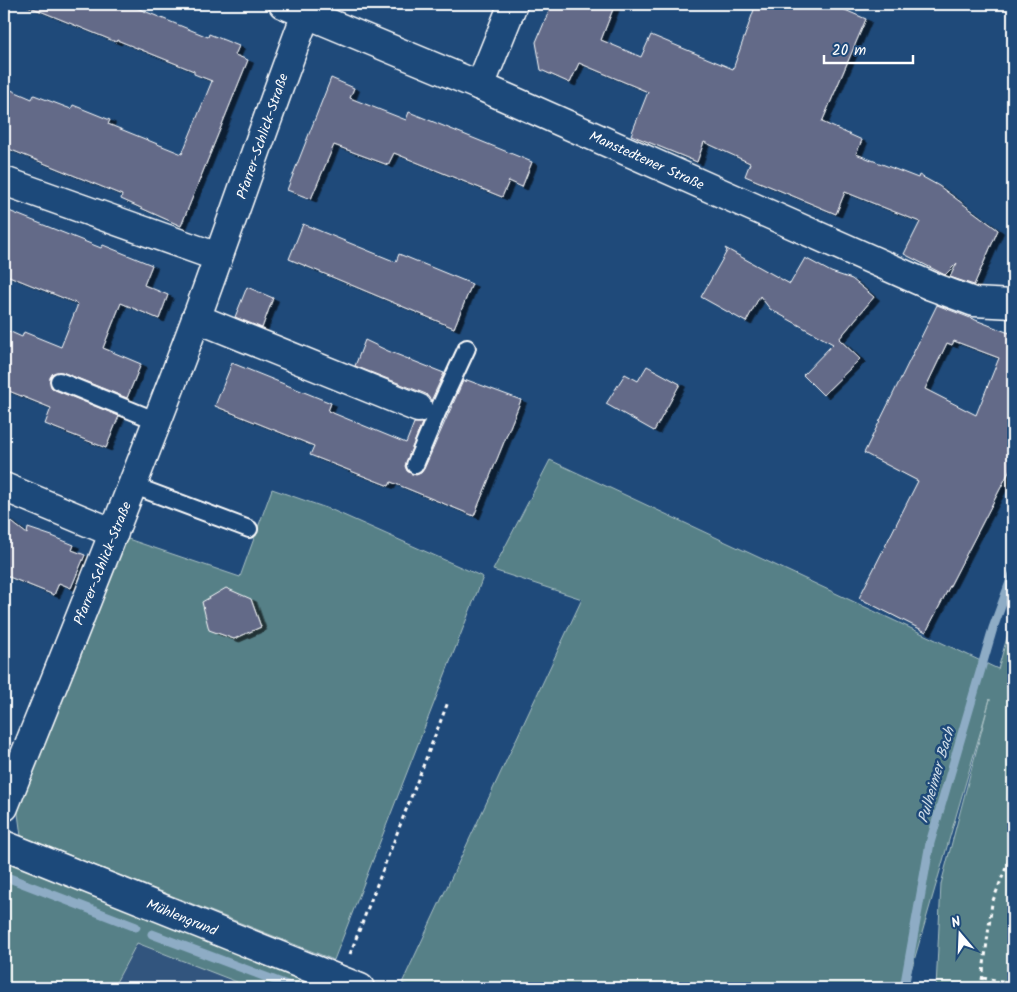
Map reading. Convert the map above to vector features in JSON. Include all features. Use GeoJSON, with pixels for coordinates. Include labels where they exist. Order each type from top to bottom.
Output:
{"type":"FeatureCollection","features":[{"type":"Feature","properties":{"kind":"street"},"geometry":{"type":"LineString","coordinates":[[480,86],[513,4]]}},
{"type":"Feature","properties":{"kind":"street","name":"Manstedtener Straße"},"geometry":{"type":"LineString","coordinates":[[294,9],[480,86],[931,286],[974,302],[1013,304]]}},
{"type":"Feature","properties":{"kind":"street","name":"Pfarrer-Schlick-Straße"},"geometry":{"type":"LineString","coordinates":[[4,807],[114,533],[196,318],[218,257],[294,9]]}},
{"type":"Feature","properties":{"kind":"street"},"geometry":{"type":"LineString","coordinates":[[4,181],[218,257]]}},
{"type":"Feature","properties":{"kind":"street"},"geometry":{"type":"LineString","coordinates":[[196,318],[427,412]]}},
{"type":"Feature","properties":{"kind":"street"},"geometry":{"type":"LineString","coordinates":[[4,487],[114,533]]}},
{"type":"Feature","properties":{"kind":"street","name":"Mühlengrund"},"geometry":{"type":"LineString","coordinates":[[4,845],[350,984]]}},
{"type":"Feature","properties":{"kind":"lane"},"geometry":{"type":"LineString","coordinates":[[415,465],[427,412],[467,348]]}},
{"type":"Feature","properties":{"kind":"lane"},"geometry":{"type":"LineString","coordinates":[[59,381],[157,422]]}},
{"type":"Feature","properties":{"kind":"lane"},"geometry":{"type":"LineString","coordinates":[[132,485],[249,529]]}},
{"type":"Feature","properties":{"kind":"path"},"geometry":{"type":"LineString","coordinates":[[350,984],[448,702]]}},
{"type":"Feature","properties":{"kind":"path"},"geometry":{"type":"LineString","coordinates":[[981,988],[992,903],[1013,850]]}},
{"type":"Feature","properties":{"kind":"path"},"geometry":{"type":"LineString","coordinates":[[983,978],[1013,983]]}},
{"type":"Feature","properties":{"kind":"shaded area"},"geometry":{"type":"Polygon","coordinates":[[[137,943],[237,982],[234,988],[113,988],[137,943]]]}},
{"type":"Feature","properties":{"kind":"green space"},"geometry":{"type":"Polygon","coordinates":[[[550,460],[998,669],[1013,620],[1013,988],[936,988],[941,884],[990,699],[906,988],[414,988],[402,983],[582,599],[493,570],[550,460]]]}},
{"type":"Feature","properties":{"kind":"green space"},"geometry":{"type":"Polygon","coordinates":[[[272,489],[332,510],[483,577],[334,960],[21,836],[17,806],[125,538],[240,577],[272,489]]]}},
{"type":"Feature","properties":{"kind":"green space"},"geometry":{"type":"Polygon","coordinates":[[[4,858],[330,988],[234,988],[237,982],[137,943],[113,988],[4,988],[4,858]]]}},
{"type":"Feature","properties":{"kind":"building"},"geometry":{"type":"Polygon","coordinates":[[[23,4],[127,4],[208,37],[209,34],[239,46],[235,55],[248,60],[181,226],[121,199],[122,195],[4,147],[4,87],[32,99],[34,95],[71,109],[73,105],[110,120],[108,124],[182,154],[212,81],[194,74],[194,71],[23,4]]]}},
{"type":"Feature","properties":{"kind":"building"},"geometry":{"type":"Polygon","coordinates":[[[552,4],[615,4],[601,40],[641,57],[651,35],[733,69],[756,4],[831,4],[866,19],[822,122],[862,140],[856,154],[918,178],[919,175],[939,186],[998,230],[974,285],[950,277],[957,263],[945,275],[904,254],[920,222],[845,192],[836,214],[745,176],[750,163],[704,142],[697,162],[631,135],[648,92],[579,63],[570,83],[541,70],[536,42],[552,4]]]}},
{"type":"Feature","properties":{"kind":"building"},"geometry":{"type":"Polygon","coordinates":[[[331,78],[354,88],[350,98],[406,120],[409,112],[532,162],[522,187],[509,181],[502,197],[394,153],[388,165],[334,145],[311,199],[287,190],[331,78]]]}},
{"type":"Feature","properties":{"kind":"building"},"geometry":{"type":"Polygon","coordinates":[[[4,209],[101,248],[103,245],[152,265],[144,285],[168,295],[159,319],[121,303],[103,348],[141,364],[127,398],[62,372],[53,373],[50,378],[51,387],[55,390],[119,416],[106,448],[45,424],[51,408],[4,389],[4,329],[22,337],[24,332],[61,347],[78,304],[4,274],[4,209]]]}},
{"type":"Feature","properties":{"kind":"building"},"geometry":{"type":"Polygon","coordinates":[[[303,224],[396,262],[399,254],[472,284],[454,328],[289,259],[303,224]]]}},
{"type":"Feature","properties":{"kind":"building"},"geometry":{"type":"Polygon","coordinates":[[[725,248],[790,284],[805,258],[831,272],[852,279],[874,297],[839,339],[860,359],[823,395],[803,375],[833,344],[770,309],[760,296],[746,322],[701,297],[727,251],[725,248]]]}},
{"type":"Feature","properties":{"kind":"building"},"geometry":{"type":"Polygon","coordinates":[[[247,287],[273,298],[262,328],[235,317],[247,287]]]}},
{"type":"Feature","properties":{"kind":"building"},"geometry":{"type":"Polygon","coordinates":[[[937,305],[1009,333],[1013,326],[1013,464],[926,632],[859,598],[918,481],[864,453],[937,305]],[[954,341],[952,345],[947,343],[925,389],[976,415],[999,358],[954,341]]]}},
{"type":"Feature","properties":{"kind":"building"},"geometry":{"type":"Polygon","coordinates":[[[365,340],[444,373],[431,401],[426,394],[355,366],[365,340]]]}},
{"type":"Feature","properties":{"kind":"building"},"geometry":{"type":"Polygon","coordinates":[[[232,363],[331,403],[328,411],[406,443],[414,423],[422,423],[405,466],[407,471],[416,475],[424,469],[463,381],[466,382],[467,380],[521,400],[474,516],[391,482],[389,486],[310,455],[314,446],[215,406],[232,363]]]}},
{"type":"Feature","properties":{"kind":"building"},"geometry":{"type":"Polygon","coordinates":[[[647,366],[680,384],[654,431],[606,404],[625,374],[638,381],[647,366]]]}},
{"type":"Feature","properties":{"kind":"building"},"geometry":{"type":"Polygon","coordinates":[[[4,516],[27,534],[28,528],[52,536],[74,545],[72,550],[85,555],[71,588],[59,583],[54,595],[4,575],[4,516]]]}},
{"type":"Feature","properties":{"kind":"building"},"geometry":{"type":"Polygon","coordinates":[[[226,588],[251,599],[261,627],[234,639],[209,630],[202,602],[226,588]]]}},
{"type":"Feature","properties":{"kind":"waterway","name":"Pulheimer Bach"},"geometry":{"type":"LineString","coordinates":[[904,988],[930,843],[993,628],[1013,574]]}},
{"type":"Feature","properties":{"kind":"waterway"},"geometry":{"type":"LineString","coordinates":[[4,876],[136,927]]}},
{"type":"Feature","properties":{"kind":"waterway"},"geometry":{"type":"LineString","coordinates":[[152,934],[295,988]]}}]}
